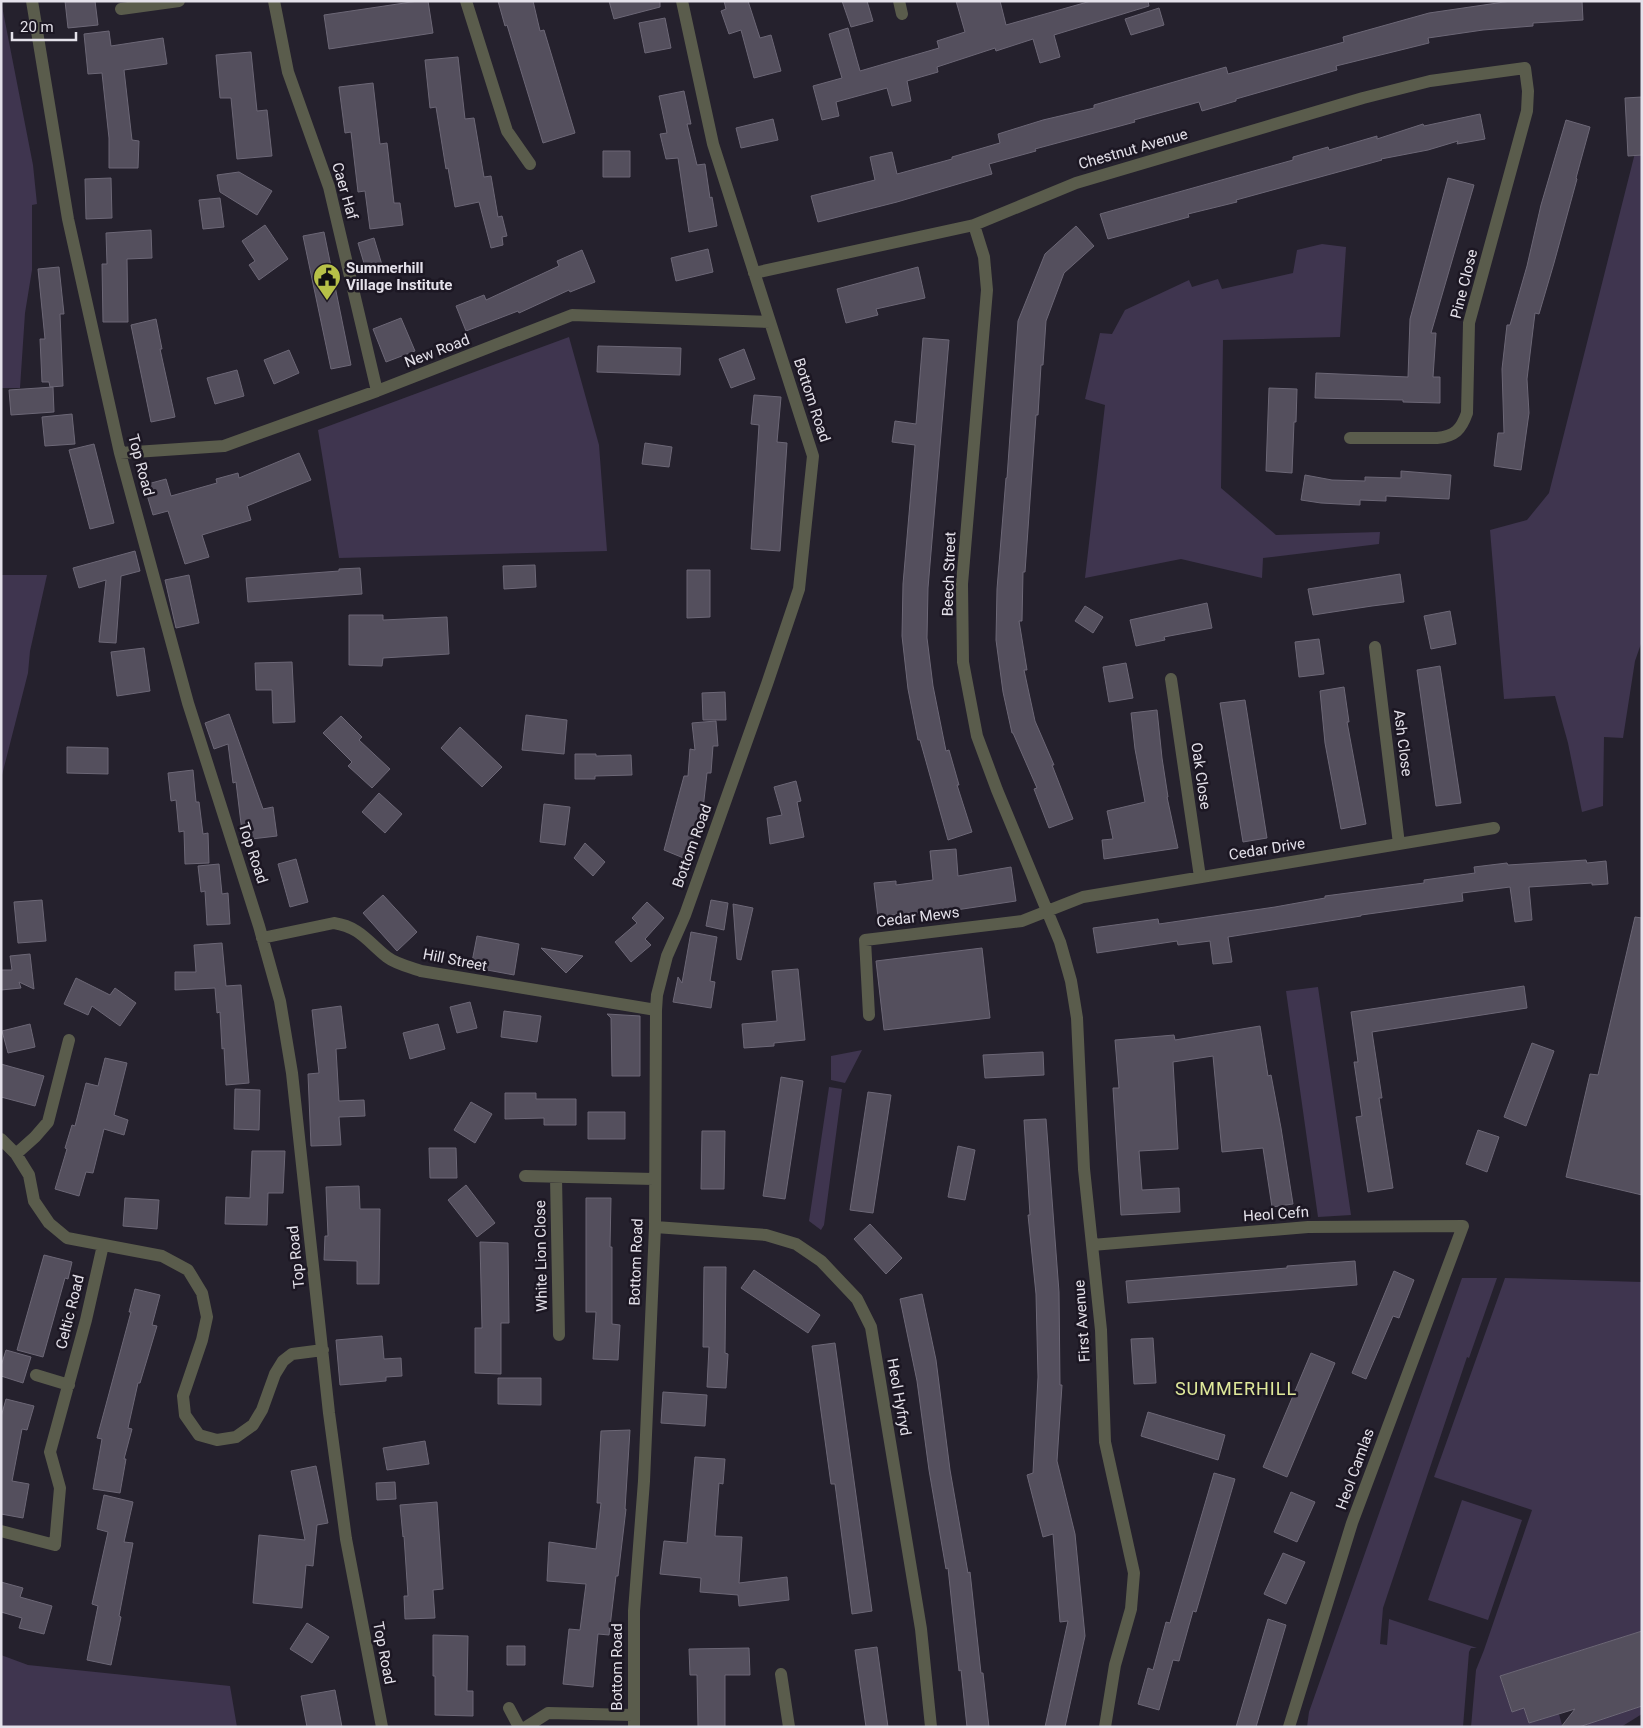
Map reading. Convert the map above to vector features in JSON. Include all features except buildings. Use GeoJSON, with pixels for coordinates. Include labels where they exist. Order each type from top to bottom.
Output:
{"type":"FeatureCollection","features":[{"type":"Feature","properties":{"kind":"street","name":"Top Road"},"geometry":{"type":"LineString","coordinates":[[32,1],[68,219],[120,453],[188,703],[280,1001],[292,1073],[329,1413],[346,1539],[382,1727]]}},
{"type":"Feature","properties":{"kind":"street"},"geometry":{"type":"LineString","coordinates":[[121,8],[180,1]]}},
{"type":"Feature","properties":{"kind":"street","name":"Caer Haf"},"geometry":{"type":"LineString","coordinates":[[274,1],[288,72],[329,188],[377,391]]}},
{"type":"Feature","properties":{"kind":"street"},"geometry":{"type":"LineString","coordinates":[[466,1],[507,131],[530,164]]}},
{"type":"Feature","properties":{"kind":"street","name":"Bottom Road"},"geometry":{"type":"LineString","coordinates":[[634,1721],[634,1611],[644,1481],[655,1227],[657,995],[667,956],[685,915],[799,589],[813,456],[713,144],[682,1]]}},
{"type":"Feature","properties":{"kind":"street"},"geometry":{"type":"LineString","coordinates":[[899,1],[902,14]]}},
{"type":"Feature","properties":{"kind":"street","name":"Chestnut Avenue"},"geometry":{"type":"LineString","coordinates":[[754,273],[974,226],[1076,184],[1364,98],[1430,81],[1526,68]]}},
{"type":"Feature","properties":{"kind":"street","name":"Pine Close"},"geometry":{"type":"LineString","coordinates":[[1350,438],[1443,438],[1449,437],[1463,425],[1467,414],[1469,323],[1527,112],[1526,68]]}},
{"type":"Feature","properties":{"kind":"street","name":"Beech Street"},"geometry":{"type":"LineString","coordinates":[[974,226],[984,258],[987,290],[962,584],[964,662],[977,736],[997,790],[1048,912]]}},
{"type":"Feature","properties":{"kind":"street","name":"New Road"},"geometry":{"type":"LineString","coordinates":[[120,453],[224,446],[377,391],[572,315],[770,322]]}},
{"type":"Feature","properties":{"kind":"street","name":"Ash Close"},"geometry":{"type":"LineString","coordinates":[[1375,647],[1400,844]]}},
{"type":"Feature","properties":{"kind":"street","name":"Oak Close"},"geometry":{"type":"LineString","coordinates":[[1171,680],[1200,877]]}},
{"type":"Feature","properties":{"kind":"street","name":"Cedar Drive"},"geometry":{"type":"LineString","coordinates":[[1048,912],[1083,897],[1494,828]]}},
{"type":"Feature","properties":{"kind":"street","name":"Cedar Mews"},"geometry":{"type":"LineString","coordinates":[[869,1014],[865,940],[1022,921],[1048,912]]}},
{"type":"Feature","properties":{"kind":"street","name":"First Avenue"},"geometry":{"type":"LineString","coordinates":[[1048,912],[1072,981],[1077,1018],[1084,1168],[1101,1330],[1105,1442],[1134,1573],[1132,1609],[1115,1665],[1105,1727]]}},
{"type":"Feature","properties":{"kind":"street","name":"Hill Street"},"geometry":{"type":"LineString","coordinates":[[262,938],[334,923],[346,925],[360,932],[389,958],[421,971],[656,1010]]}},
{"type":"Feature","properties":{"kind":"street"},"geometry":{"type":"LineString","coordinates":[[16,1154],[48,1122],[69,1040]]}},
{"type":"Feature","properties":{"kind":"street"},"geometry":{"type":"LineString","coordinates":[[1,1139],[16,1154],[29,1175],[34,1201],[49,1223],[67,1238],[162,1256],[188,1270],[202,1293],[207,1317],[202,1340],[183,1396],[185,1415],[199,1434],[217,1440],[236,1437],[253,1425],[262,1410],[283,1361],[292,1354],[323,1350]]}},
{"type":"Feature","properties":{"kind":"street"},"geometry":{"type":"LineString","coordinates":[[524,1176],[654,1179]]}},
{"type":"Feature","properties":{"kind":"street","name":"White Lion Close"},"geometry":{"type":"LineString","coordinates":[[556,1177],[559,1334]]}},
{"type":"Feature","properties":{"kind":"street","name":"Heol Cefn"},"geometry":{"type":"LineString","coordinates":[[1092,1245],[1308,1227],[1420,1228],[1463,1226]]}},
{"type":"Feature","properties":{"kind":"street","name":"Heol Camlas"},"geometry":{"type":"LineString","coordinates":[[1289,1727],[1352,1522],[1463,1226]]}},
{"type":"Feature","properties":{"kind":"street","name":"Heol Hyfryd"},"geometry":{"type":"LineString","coordinates":[[655,1227],[766,1234],[796,1244],[821,1261],[857,1299],[871,1327],[921,1629],[931,1727]]}},
{"type":"Feature","properties":{"kind":"street","name":"Celtic Road"},"geometry":{"type":"LineString","coordinates":[[1,1531],[55,1545],[60,1488],[50,1452],[86,1320],[103,1246]]}},
{"type":"Feature","properties":{"kind":"street"},"geometry":{"type":"LineString","coordinates":[[36,1375],[69,1385]]}},
{"type":"Feature","properties":{"kind":"street"},"geometry":{"type":"LineString","coordinates":[[781,1674],[789,1727]]}},
{"type":"Feature","properties":{"kind":"street"},"geometry":{"type":"LineString","coordinates":[[509,1708],[519,1727]]}},
{"type":"Feature","properties":{"kind":"street"},"geometry":{"type":"LineString","coordinates":[[526,1727],[548,1712],[634,1721]]}},
{"type":"Feature","properties":{"kind":"shaded area"},"geometry":{"type":"Polygon","coordinates":[[[1,1],[33,165],[37,204],[32,205],[32,270],[25,313],[20,388],[1,388],[1,1]]]}},
{"type":"Feature","properties":{"kind":"shaded area"},"geometry":{"type":"Polygon","coordinates":[[[1636,149],[1642,151],[1642,641],[1635,661],[1623,738],[1604,737],[1603,806],[1582,812],[1568,743],[1555,696],[1504,699],[1490,530],[1527,520],[1549,493],[1636,149]]]}},
{"type":"Feature","properties":{"kind":"shaded area"},"geometry":{"type":"Polygon","coordinates":[[[1322,244],[1346,247],[1340,337],[1223,340],[1221,488],[1276,535],[1380,532],[1379,544],[1263,558],[1262,578],[1181,559],[1085,578],[1105,405],[1085,399],[1100,333],[1112,334],[1125,310],[1189,280],[1192,287],[1218,279],[1222,289],[1293,273],[1297,250],[1322,244]]]}},
{"type":"Feature","properties":{"kind":"shaded area"},"geometry":{"type":"Polygon","coordinates":[[[569,337],[599,445],[607,551],[339,558],[318,430],[569,337]]]}},
{"type":"Feature","properties":{"kind":"shaded area"},"geometry":{"type":"Polygon","coordinates":[[[1,575],[47,575],[30,651],[28,673],[1,779],[1,575]]]}},
{"type":"Feature","properties":{"kind":"shaded area"},"geometry":{"type":"Polygon","coordinates":[[[1318,987],[1351,1215],[1318,1217],[1286,991],[1318,987]]]}},
{"type":"Feature","properties":{"kind":"shaded area"},"geometry":{"type":"Polygon","coordinates":[[[862,1050],[845,1083],[831,1080],[831,1056],[862,1050]]]}},
{"type":"Feature","properties":{"kind":"shaded area"},"geometry":{"type":"Polygon","coordinates":[[[829,1087],[842,1089],[824,1225],[821,1230],[809,1221],[829,1087]]]}},
{"type":"Feature","properties":{"kind":"shaded area"},"geometry":{"type":"Polygon","coordinates":[[[1462,1278],[1497,1278],[1469,1358],[1467,1357],[1383,1608],[1380,1644],[1387,1645],[1389,1619],[1477,1648],[1471,1648],[1469,1652],[1463,1727],[1307,1727],[1309,1712],[1462,1278]]]}},
{"type":"Feature","properties":{"kind":"shaded area"},"geometry":{"type":"Polygon","coordinates":[[[1505,1278],[1642,1282],[1642,1631],[1500,1676],[1512,1712],[1524,1708],[1529,1723],[1559,1714],[1561,1727],[1471,1727],[1476,1670],[1532,1510],[1434,1477],[1505,1278]]]}},
{"type":"Feature","properties":{"kind":"shaded area"},"geometry":{"type":"Polygon","coordinates":[[[1462,1500],[1522,1520],[1488,1620],[1428,1600],[1462,1500]]]}},
{"type":"Feature","properties":{"kind":"shaded area"},"geometry":{"type":"Polygon","coordinates":[[[1,1655],[28,1665],[230,1686],[237,1727],[1,1727],[1,1655]]]}},
{"type":"Feature","properties":{"kind":"shaded area"},"geometry":{"type":"Polygon","coordinates":[[[1642,1706],[1642,1714],[1621,1727],[1589,1727],[1587,1724],[1642,1706]]]}},
{"type":"Feature","properties":{"kind":"place","name":"Summerhill Village Institute"},"geometry":{"type":"Point","coordinates":[327,301]}},
{"type":"Feature","properties":{"kind":"district","name":"SUMMERHILL"},"geometry":{"type":"Point","coordinates":[1236,1388]}}]}
